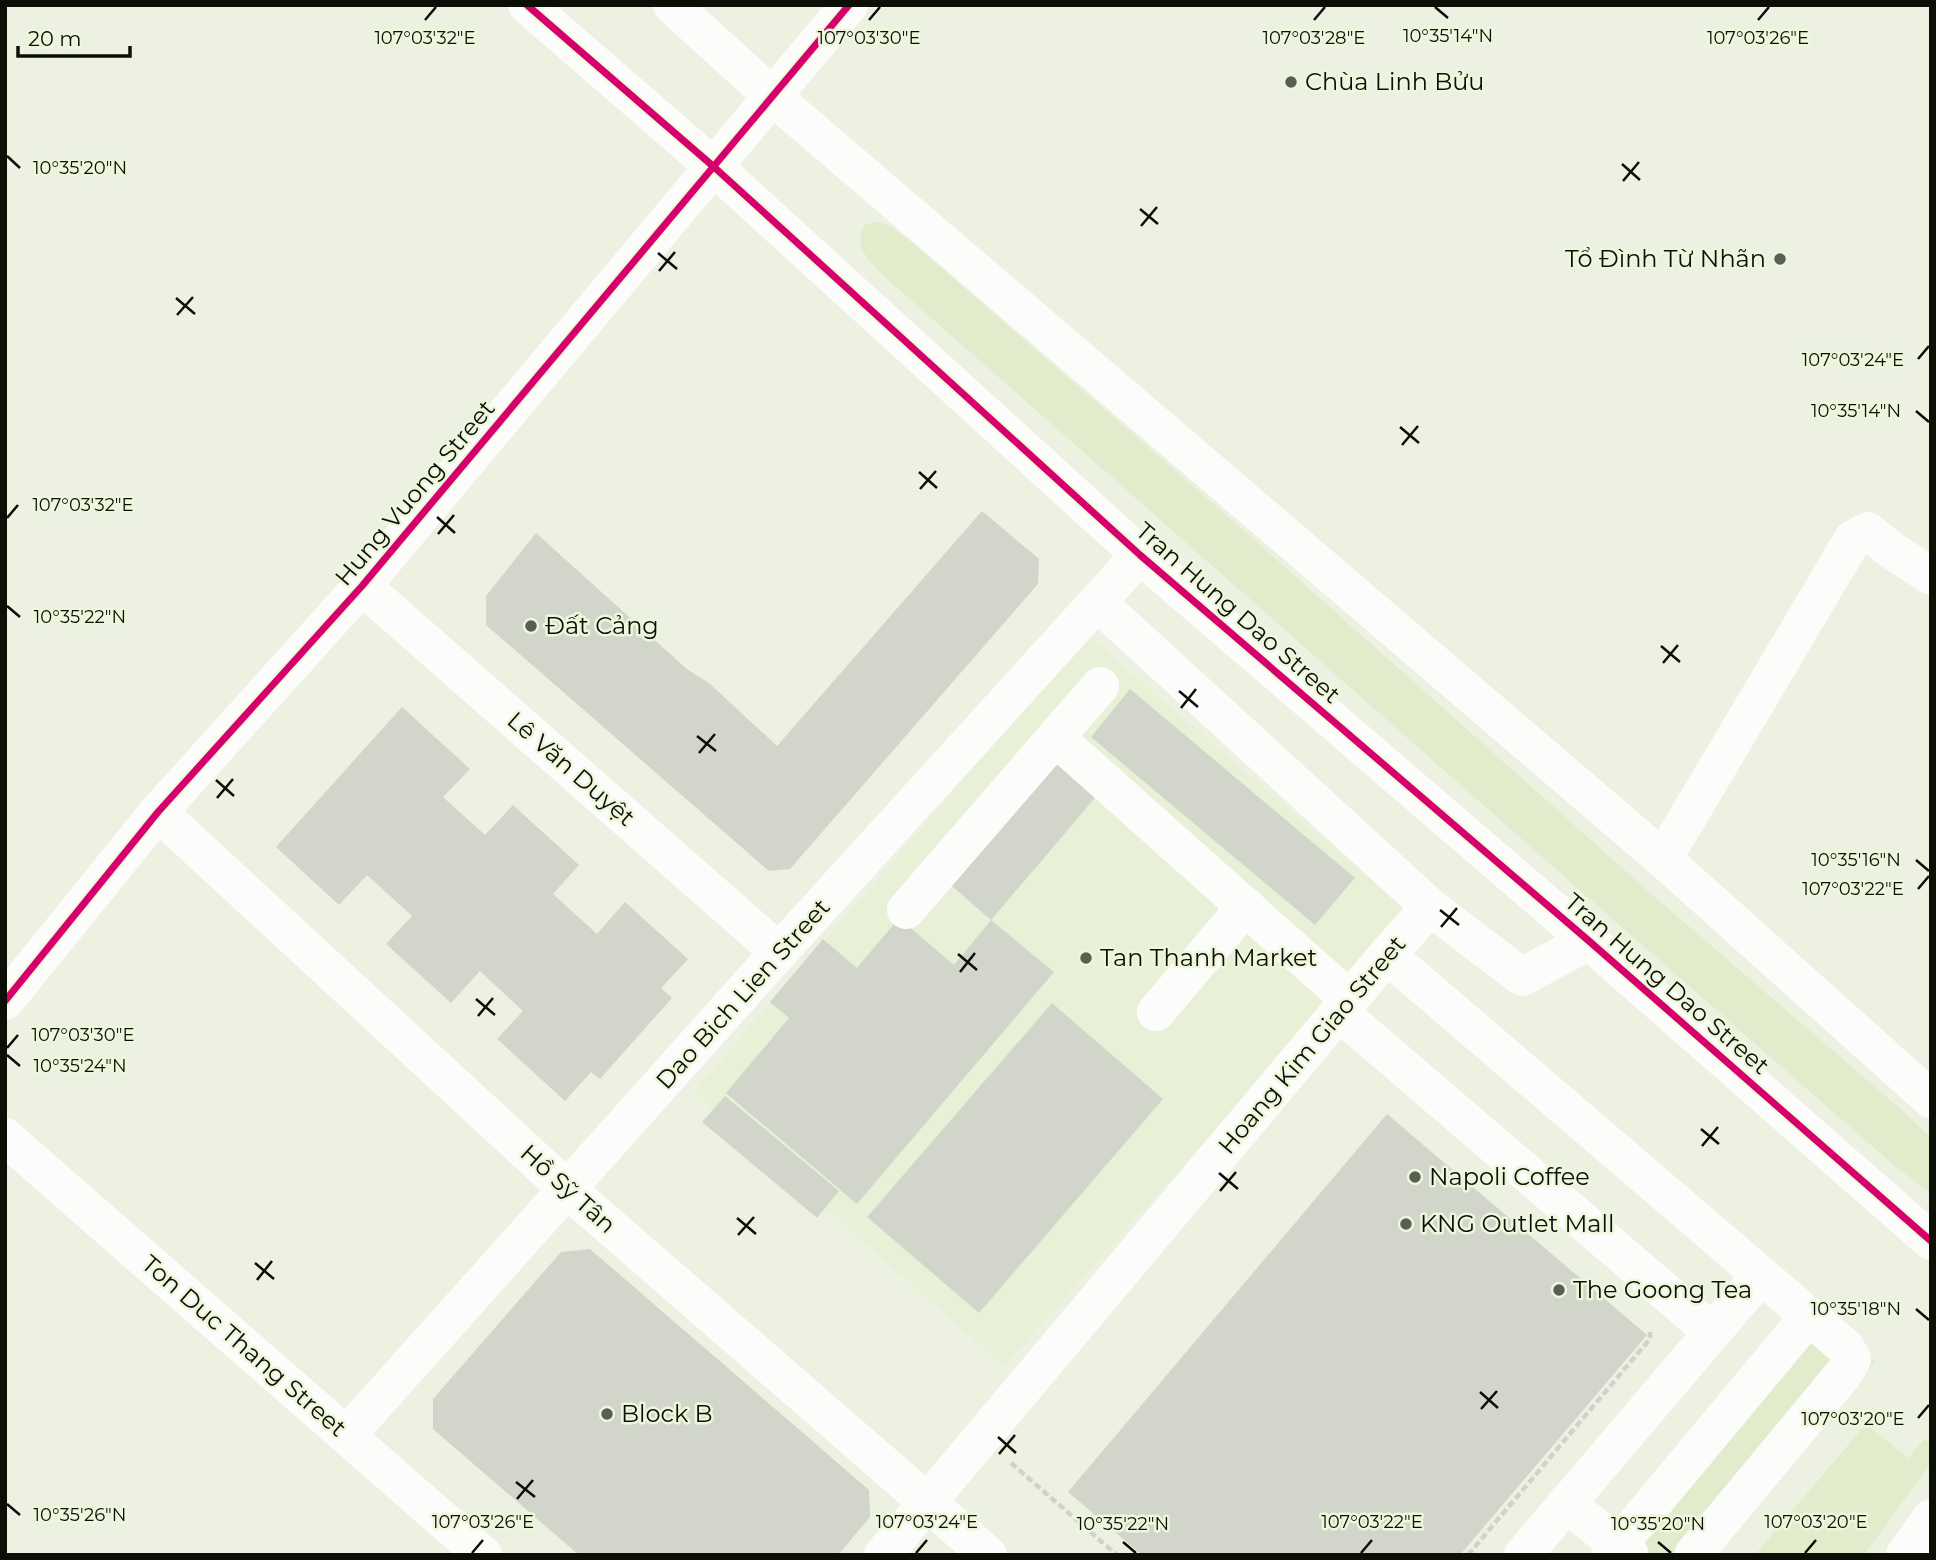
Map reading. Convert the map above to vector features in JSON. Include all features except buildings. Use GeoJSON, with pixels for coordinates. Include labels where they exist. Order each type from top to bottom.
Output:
{"type":"FeatureCollection","features":[{"type":"Feature","properties":{"kind":"street","name":"Tran Hung Dao Street"},"geometry":{"type":"LineString","coordinates":[[527,5],[714,167],[1140,555],[1589,941],[1931,1241]]}},
{"type":"Feature","properties":{"kind":"street"},"geometry":{"type":"LineString","coordinates":[[672,5],[773,97],[1662,859],[1931,1099]]}},
{"type":"Feature","properties":{"kind":"street","name":"Hung Vuong Street"},"geometry":{"type":"LineString","coordinates":[[5,1001],[158,813],[362,586],[849,5]]}},
{"type":"Feature","properties":{"kind":"street"},"geometry":{"type":"LineString","coordinates":[[1662,859],[1853,539],[1868,531],[1886,547],[1931,576]]}},
{"type":"Feature","properties":{"kind":"street","name":"Dao Bich Lien Street"},"geometry":{"type":"LineString","coordinates":[[347,1435],[779,952],[1140,555]]}},
{"type":"Feature","properties":{"kind":"street","name":"Lê Văn Duyệt"},"geometry":{"type":"LineString","coordinates":[[362,586],[779,952]]}},
{"type":"Feature","properties":{"kind":"street"},"geometry":{"type":"LineString","coordinates":[[1098,603],[1430,907],[1522,977],[1589,941]]}},
{"type":"Feature","properties":{"kind":"street"},"geometry":{"type":"LineString","coordinates":[[906,910],[1100,687]]}},
{"type":"Feature","properties":{"kind":"street"},"geometry":{"type":"LineString","coordinates":[[1056,738],[1247,906],[1345,1006],[1712,1331]]}},
{"type":"Feature","properties":{"kind":"street","name":"Hồ Sỹ Tân"},"geometry":{"type":"LineString","coordinates":[[158,813],[568,1190],[988,1555]]}},
{"type":"Feature","properties":{"kind":"street"},"geometry":{"type":"LineString","coordinates":[[1156,1012],[1247,906]]}},
{"type":"Feature","properties":{"kind":"street","name":"Hoang Kim Giao Street"},"geometry":{"type":"LineString","coordinates":[[883,1555],[1430,907]]}},
{"type":"Feature","properties":{"kind":"street"},"geometry":{"type":"LineString","coordinates":[[1387,955],[1846,1348],[1852,1359],[1693,1555]]}},
{"type":"Feature","properties":{"kind":"street","name":"Ton Duc Thang Street"},"geometry":{"type":"LineString","coordinates":[[5,1137],[483,1555]]}},
{"type":"Feature","properties":{"kind":"street"},"geometry":{"type":"LineString","coordinates":[[1523,1555],[1761,1275]]}},
{"type":"Feature","properties":{"kind":"street"},"geometry":{"type":"LineString","coordinates":[[1566,1503],[1620,1551],[1809,1316]]}},
{"type":"Feature","properties":{"kind":"street"},"geometry":{"type":"LineString","coordinates":[[1905,1555],[1931,1518]]}},
{"type":"Feature","properties":{"kind":"path"},"geometry":{"type":"LineString","coordinates":[[1468,1555],[1644,1346],[1651,1333],[1641,1324]]}},
{"type":"Feature","properties":{"kind":"path"},"geometry":{"type":"LineString","coordinates":[[981,1438],[1117,1555]]}},
{"type":"Feature","properties":{"kind":"shaded area"},"geometry":{"type":"Polygon","coordinates":[[[878,222],[888,225],[908,239],[1248,534],[1657,899],[1904,1112],[1931,1138],[1931,1194],[1768,1055],[879,272],[862,249],[860,238],[866,224],[878,222]]]}},
{"type":"Feature","properties":{"kind":"shaded area","name":"Tan Thanh Market"},"geometry":{"type":"Polygon","coordinates":[[[1088,636],[1405,910],[1311,1022],[1004,1366],[694,1092],[1088,636]]]}},
{"type":"Feature","properties":{"kind":"shaded area"},"geometry":{"type":"Polygon","coordinates":[[[1815,1310],[1875,1361],[1709,1555],[1608,1555],[1815,1310]]]}},
{"type":"Feature","properties":{"kind":"shaded area"},"geometry":{"type":"Polygon","coordinates":[[[1866,1424],[1908,1458],[1924,1440],[1929,1442],[1931,1463],[1864,1555],[1755,1555],[1866,1424]]]}},
{"type":"Feature","properties":{"kind":"cycle path"},"geometry":{"type":"LineString","coordinates":[[527,5],[714,167],[1140,555],[1589,941],[1931,1241]]}},
{"type":"Feature","properties":{"kind":"cycle path"},"geometry":{"type":"LineString","coordinates":[[5,1001],[158,812],[362,586],[849,5]]}},
{"type":"Feature","properties":{"kind":"place","name":"Chùa Linh Bửu"},"geometry":{"type":"Point","coordinates":[1291,82]}},
{"type":"Feature","properties":{"kind":"place","name":"Tổ Đình Từ Nhãn"},"geometry":{"type":"Point","coordinates":[1780,259]}},
{"type":"Feature","properties":{"kind":"place","name":"Đất Cảng"},"geometry":{"type":"Point","coordinates":[531,626]}},
{"type":"Feature","properties":{"kind":"place","name":"Tan Thanh Market"},"geometry":{"type":"Point","coordinates":[1086,958]}},
{"type":"Feature","properties":{"kind":"place","name":"Napoli Coffee"},"geometry":{"type":"Point","coordinates":[1415,1177]}},
{"type":"Feature","properties":{"kind":"place","name":"KNG Outlet Mall"},"geometry":{"type":"Point","coordinates":[1406,1224]}},
{"type":"Feature","properties":{"kind":"place","name":"The Goong Tea"},"geometry":{"type":"Point","coordinates":[1559,1290]}},
{"type":"Feature","properties":{"kind":"place","name":"Block B"},"geometry":{"type":"Point","coordinates":[607,1414]}}]}
